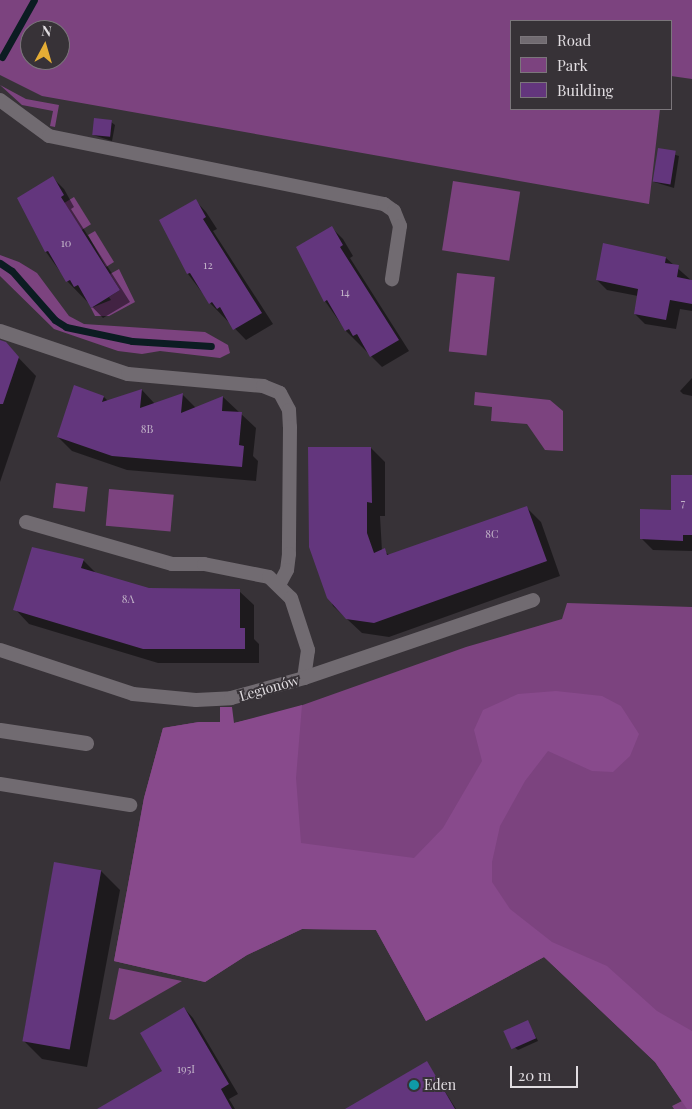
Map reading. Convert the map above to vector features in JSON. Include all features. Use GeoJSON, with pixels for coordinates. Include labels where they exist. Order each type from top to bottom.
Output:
{"type":"FeatureCollection","features":[{"type":"Feature","properties":{"kind":"street"},"geometry":{"type":"LineString","coordinates":[[0,730],[86,743]]}},
{"type":"Feature","properties":{"kind":"lane"},"geometry":{"type":"LineString","coordinates":[[0,100],[49,136],[384,204],[394,212],[400,226],[392,279]]}},
{"type":"Feature","properties":{"kind":"lane"},"geometry":{"type":"LineString","coordinates":[[0,331],[128,374],[263,386],[280,393],[289,410],[290,427],[289,554],[287,570],[279,585]]}},
{"type":"Feature","properties":{"kind":"lane"},"geometry":{"type":"LineString","coordinates":[[26,522],[172,564],[204,564],[258,573],[279,585],[291,598],[308,650],[304,678]]}},
{"type":"Feature","properties":{"kind":"lane","name":"Legionów"},"geometry":{"type":"LineString","coordinates":[[0,650],[128,693],[196,700],[240,697],[304,678],[533,600]]}},
{"type":"Feature","properties":{"kind":"lane"},"geometry":{"type":"LineString","coordinates":[[0,784],[130,805]]}},
{"type":"Feature","properties":{"kind":"green space"},"geometry":{"type":"Polygon","coordinates":[[[0,0],[692,0],[692,79],[672,76],[672,20],[510,20],[510,110],[660,110],[649,204],[42,96],[0,75],[0,0]]]}},
{"type":"Feature","properties":{"kind":"green space"},"geometry":{"type":"Polygon","coordinates":[[[0,85],[26,99],[59,105],[55,127],[50,126],[53,111],[22,105],[0,85]]]}},
{"type":"Feature","properties":{"kind":"green space"},"geometry":{"type":"Polygon","coordinates":[[[453,181],[520,192],[509,261],[442,250],[453,181]]]}},
{"type":"Feature","properties":{"kind":"green space"},"geometry":{"type":"Polygon","coordinates":[[[74,197],[91,224],[81,230],[64,203],[74,197]]]}},
{"type":"Feature","properties":{"kind":"green space"},"geometry":{"type":"Polygon","coordinates":[[[95,231],[114,262],[106,267],[88,235],[95,231]]]}},
{"type":"Feature","properties":{"kind":"green space"},"geometry":{"type":"Polygon","coordinates":[[[0,255],[19,262],[37,273],[69,316],[84,324],[205,332],[228,345],[230,353],[220,358],[160,351],[142,354],[118,351],[54,329],[0,276],[0,255]]]}},
{"type":"Feature","properties":{"kind":"green space"},"geometry":{"type":"Polygon","coordinates":[[[119,269],[135,302],[109,316],[95,316],[91,308],[111,300],[109,297],[120,290],[110,274],[119,269]]]}},
{"type":"Feature","properties":{"kind":"green space"},"geometry":{"type":"Polygon","coordinates":[[[457,273],[495,277],[487,356],[449,352],[457,273]]]}},
{"type":"Feature","properties":{"kind":"green space"},"geometry":{"type":"Polygon","coordinates":[[[475,392],[550,400],[563,411],[563,451],[545,450],[527,424],[491,421],[492,407],[474,405],[475,392]]]}},
{"type":"Feature","properties":{"kind":"green space"},"geometry":{"type":"Polygon","coordinates":[[[56,483],[88,487],[85,512],[53,508],[56,483]]]}},
{"type":"Feature","properties":{"kind":"green space"},"geometry":{"type":"Polygon","coordinates":[[[109,489],[174,495],[171,532],[106,526],[109,489]]]}},
{"type":"Feature","properties":{"kind":"green space"},"geometry":{"type":"Polygon","coordinates":[[[567,603],[692,607],[692,1109],[674,1109],[672,1106],[682,1101],[655,1062],[544,957],[426,1021],[376,930],[302,929],[247,955],[205,982],[114,961],[144,798],[163,728],[199,722],[234,723],[283,712],[466,647],[562,619],[567,603]]]}},
{"type":"Feature","properties":{"kind":"green space"},"geometry":{"type":"Polygon","coordinates":[[[119,968],[182,981],[114,1020],[109,1019],[119,968]]]}},
{"type":"Feature","properties":{"kind":"shaded area"},"geometry":{"type":"Polygon","coordinates":[[[556,691],[602,696],[621,706],[639,734],[630,756],[613,772],[592,771],[548,751],[525,781],[500,826],[492,862],[492,882],[510,909],[552,942],[607,966],[657,1011],[692,1031],[692,1109],[687,1109],[655,1062],[544,957],[426,1021],[376,930],[302,929],[247,955],[205,982],[114,961],[144,798],[163,728],[199,722],[220,722],[220,707],[232,707],[234,723],[302,705],[296,778],[301,843],[414,858],[443,828],[482,761],[474,730],[483,710],[518,694],[556,691]]]}},
{"type":"Feature","properties":{"kind":"building"},"geometry":{"type":"Polygon","coordinates":[[[94,118],[112,120],[110,137],[92,135],[94,118]]]}},
{"type":"Feature","properties":{"kind":"building"},"geometry":{"type":"Polygon","coordinates":[[[658,148],[676,151],[670,184],[653,182],[658,148]]]}},
{"type":"Feature","properties":{"kind":"building"},"geometry":{"type":"Polygon","coordinates":[[[53,176],[64,195],[61,197],[120,290],[91,308],[78,285],[74,287],[70,280],[66,282],[48,251],[45,252],[17,198],[53,176]]]}},
{"type":"Feature","properties":{"kind":"building"},"geometry":{"type":"Polygon","coordinates":[[[196,199],[206,217],[203,219],[262,313],[233,330],[220,307],[217,309],[212,302],[209,304],[190,273],[187,274],[159,220],[196,199]]]}},
{"type":"Feature","properties":{"kind":"building"},"geometry":{"type":"Polygon","coordinates":[[[332,226],[343,245],[340,247],[399,340],[370,357],[357,334],[353,336],[349,329],[345,331],[327,300],[324,302],[296,247],[332,226]]]}},
{"type":"Feature","properties":{"kind":"building"},"geometry":{"type":"Polygon","coordinates":[[[603,243],[666,257],[665,263],[679,265],[677,277],[692,280],[692,304],[670,300],[666,320],[634,314],[638,289],[596,280],[603,243]]]}},
{"type":"Feature","properties":{"kind":"building"},"geometry":{"type":"Polygon","coordinates":[[[0,340],[6,342],[19,357],[3,404],[0,404],[0,340]]]}},
{"type":"Feature","properties":{"kind":"building"},"geometry":{"type":"Polygon","coordinates":[[[74,385],[104,396],[102,402],[142,389],[140,408],[183,393],[181,413],[223,396],[222,411],[242,412],[239,445],[244,446],[242,467],[112,456],[57,437],[74,385]]]}},
{"type":"Feature","properties":{"kind":"building"},"geometry":{"type":"Polygon","coordinates":[[[308,447],[371,447],[372,503],[367,502],[367,533],[374,553],[385,548],[387,555],[527,506],[547,561],[374,623],[346,619],[327,598],[309,547],[308,447]]]}},
{"type":"Feature","properties":{"kind":"building"},"geometry":{"type":"Polygon","coordinates":[[[671,475],[692,475],[692,535],[683,535],[683,541],[640,539],[640,509],[671,510],[671,475]]]}},
{"type":"Feature","properties":{"kind":"building"},"geometry":{"type":"Polygon","coordinates":[[[32,547],[84,559],[81,568],[149,588],[240,589],[240,628],[245,628],[245,649],[143,649],[13,610],[32,547]]]}},
{"type":"Feature","properties":{"kind":"building"},"geometry":{"type":"Polygon","coordinates":[[[54,862],[101,870],[70,1050],[22,1041],[54,862]]]}},
{"type":"Feature","properties":{"kind":"building"},"geometry":{"type":"Polygon","coordinates":[[[184,1007],[229,1084],[221,1089],[232,1109],[97,1109],[162,1071],[140,1033],[184,1007]]]}},
{"type":"Feature","properties":{"kind":"building"},"geometry":{"type":"Polygon","coordinates":[[[528,1020],[536,1038],[511,1049],[503,1031],[528,1020]]]}},
{"type":"Feature","properties":{"kind":"building","name":"Eden"},"geometry":{"type":"Polygon","coordinates":[[[427,1061],[455,1109],[345,1109],[427,1061]]]}},
{"type":"Feature","properties":{"kind":"waterway"},"geometry":{"type":"LineString","coordinates":[[2,57],[34,0]]}},
{"type":"Feature","properties":{"kind":"waterway"},"geometry":{"type":"LineString","coordinates":[[0,263],[12,271],[55,320],[66,327],[132,341],[211,346]]}},
{"type":"Feature","properties":{"kind":"place","name":"Eden"},"geometry":{"type":"Point","coordinates":[414,1085]}}]}
